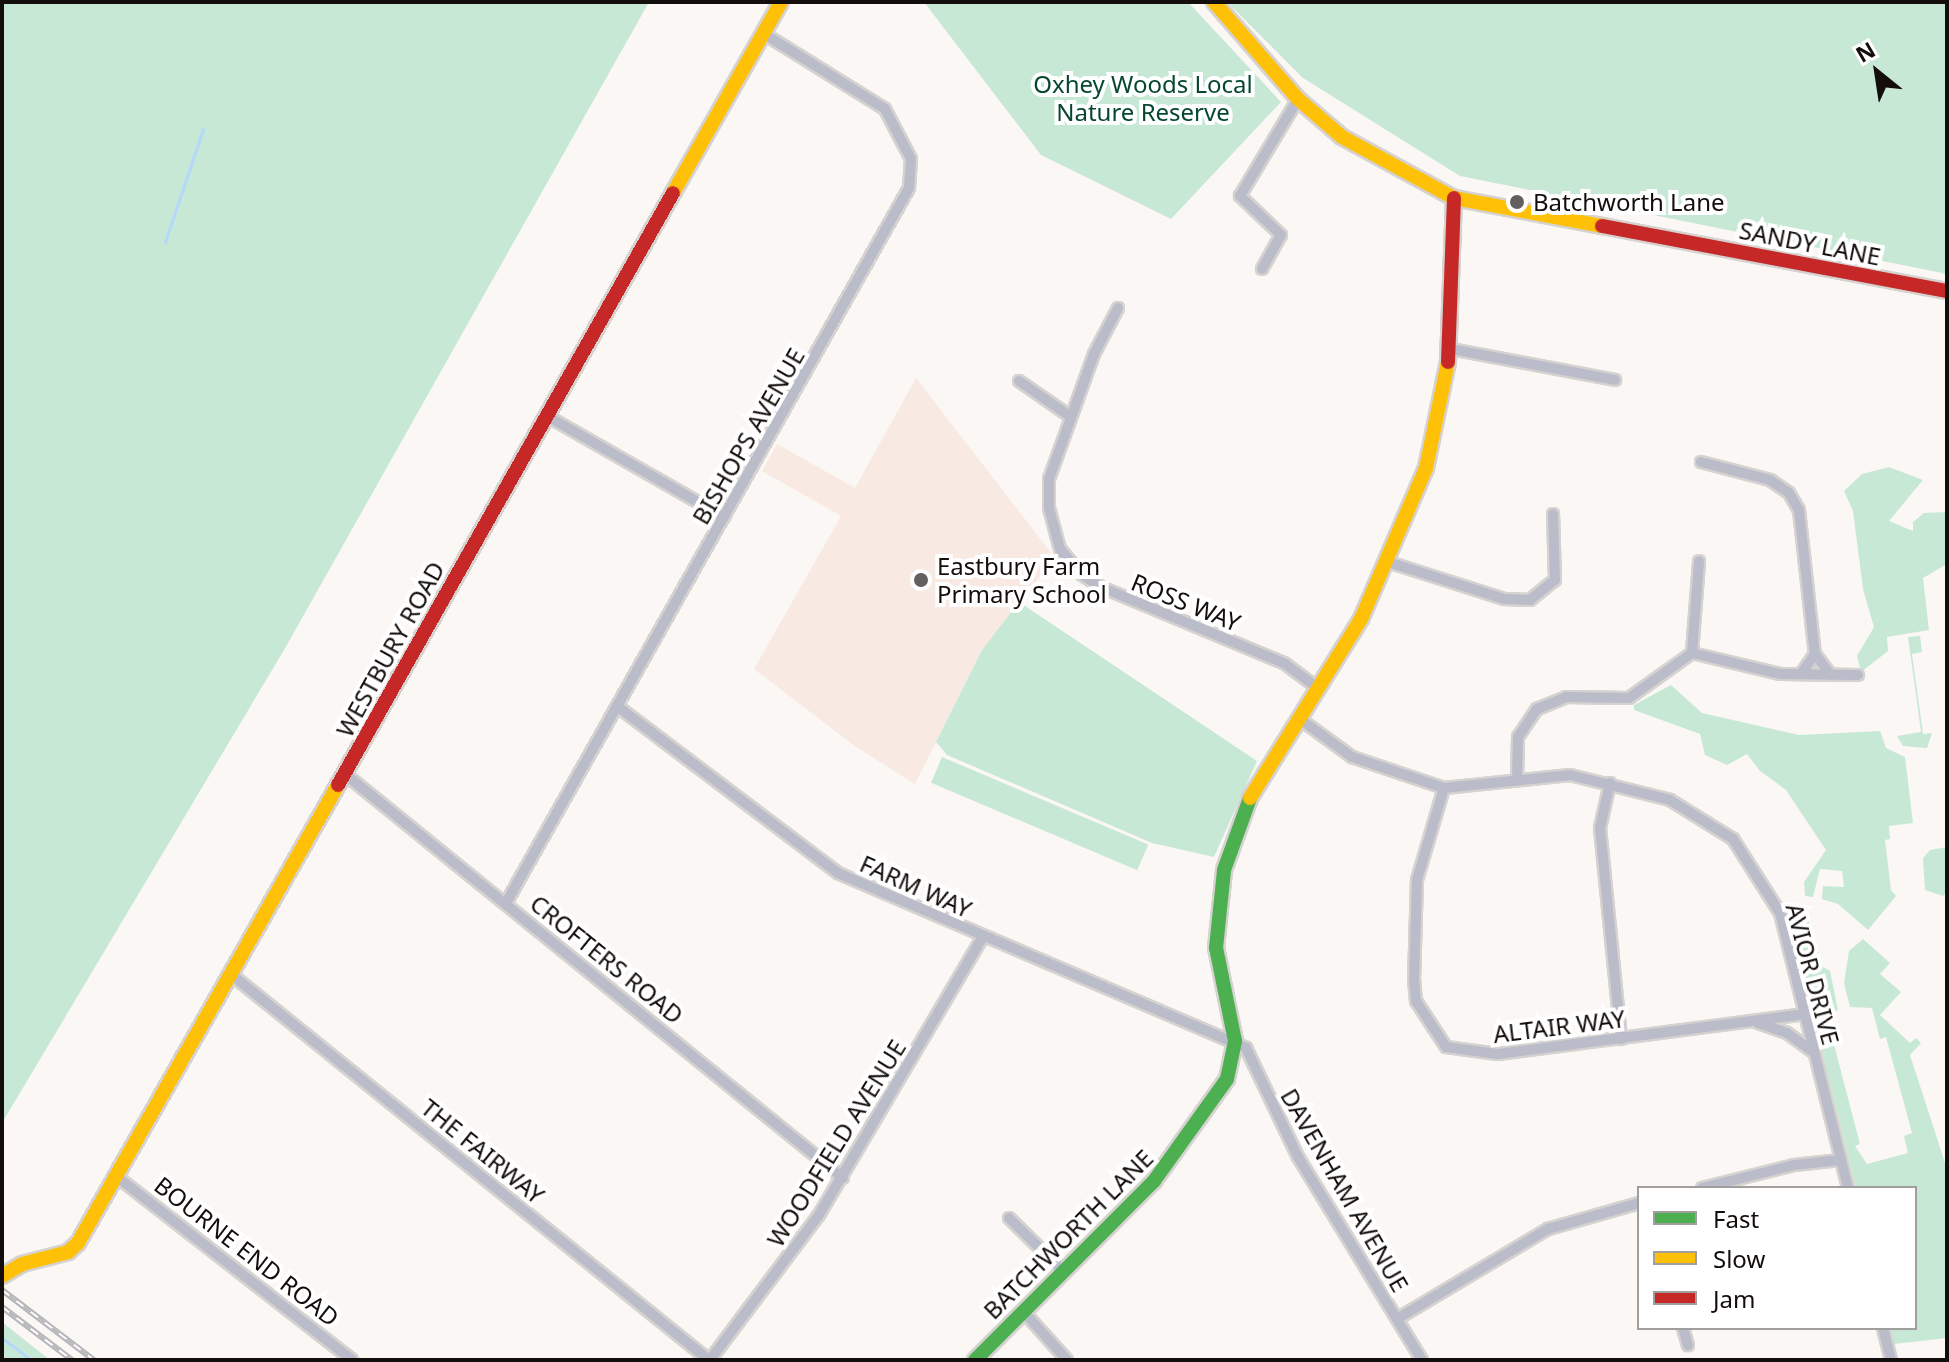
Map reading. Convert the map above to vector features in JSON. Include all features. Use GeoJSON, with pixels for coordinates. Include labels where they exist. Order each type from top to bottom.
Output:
{"type":"FeatureCollection","features":[{"type":"Feature","properties":{"kind":"street","name":"WESTBURY ROAD"},"geometry":{"type":"LineString","coordinates":[[2,1276],[22,1264],[74,1247],[232,975],[781,2]]}},
{"type":"Feature","properties":{"kind":"street","name":"SANDY LANE"},"geometry":{"type":"LineString","coordinates":[[1214,2],[1298,99],[1342,137],[1454,198],[1947,291]]}},
{"type":"Feature","properties":{"kind":"street","name":"BISHOPS AVENUE"},"geometry":{"type":"LineString","coordinates":[[506,903],[905,199],[912,168],[899,130],[874,99],[763,33]]}},
{"type":"Feature","properties":{"kind":"street"},"geometry":{"type":"LineString","coordinates":[[1262,269],[1281,235],[1240,196],[1298,99]]}},
{"type":"Feature","properties":{"kind":"street","name":"BATCHWORTH LANE"},"geometry":{"type":"LineString","coordinates":[[975,1360],[1062,1270],[1138,1199],[1177,1153],[1220,1094],[1235,1041],[1217,965],[1224,870],[1252,793],[1319,689],[1388,562],[1438,429],[1451,349],[1454,198]]}},
{"type":"Feature","properties":{"kind":"street","name":"ROSS WAY"},"geometry":{"type":"LineString","coordinates":[[1118,308],[1071,417],[1048,491],[1056,540],[1072,565],[1114,594],[1284,663],[1319,689]]}},
{"type":"Feature","properties":{"kind":"street"},"geometry":{"type":"LineString","coordinates":[[1451,349],[1615,380]]}},
{"type":"Feature","properties":{"kind":"street"},"geometry":{"type":"LineString","coordinates":[[1019,381],[1071,417]]}},
{"type":"Feature","properties":{"kind":"street"},"geometry":{"type":"LineString","coordinates":[[547,416],[724,517]]}},
{"type":"Feature","properties":{"kind":"street"},"geometry":{"type":"LineString","coordinates":[[1701,462],[1770,480],[1794,501],[1801,516],[1802,564],[1815,654],[1831,675]]}},
{"type":"Feature","properties":{"kind":"street"},"geometry":{"type":"LineString","coordinates":[[1388,562],[1504,599],[1530,600],[1555,580],[1553,514]]}},
{"type":"Feature","properties":{"kind":"street"},"geometry":{"type":"LineString","coordinates":[[1692,653],[1699,561]]}},
{"type":"Feature","properties":{"kind":"street"},"geometry":{"type":"LineString","coordinates":[[1692,653],[1757,671],[1858,675]]}},
{"type":"Feature","properties":{"kind":"street"},"geometry":{"type":"LineString","coordinates":[[1517,778],[1518,737],[1537,709],[1566,697],[1629,698],[1692,653]]}},
{"type":"Feature","properties":{"kind":"street"},"geometry":{"type":"LineString","coordinates":[[1801,674],[1815,654]]}},
{"type":"Feature","properties":{"kind":"street","name":"FARM WAY"},"geometry":{"type":"LineString","coordinates":[[617,706],[838,873],[1212,1037],[1235,1041]]}},
{"type":"Feature","properties":{"kind":"street","name":"AVIOR DRIVE"},"geometry":{"type":"LineString","coordinates":[[1300,719],[1352,757],[1444,788],[1517,778],[1570,775],[1670,800],[1733,839],[1780,913],[1848,1186]]}},
{"type":"Feature","properties":{"kind":"street","name":"CROFTERS ROAD"},"geometry":{"type":"LineString","coordinates":[[345,774],[843,1178]]}},
{"type":"Feature","properties":{"kind":"street"},"geometry":{"type":"LineString","coordinates":[[1610,783],[1600,828],[1621,1039]]}},
{"type":"Feature","properties":{"kind":"street","name":"ALTAIR WAY"},"geometry":{"type":"LineString","coordinates":[[1444,788],[1416,893],[1414,993],[1433,1031],[1452,1050],[1484,1055],[1756,1023],[1805,1014]]}},
{"type":"Feature","properties":{"kind":"street","name":"WOODFIELD AVENUE"},"geometry":{"type":"LineString","coordinates":[[709,1360],[843,1178],[983,937]]}},
{"type":"Feature","properties":{"kind":"street","name":"THE FAIRWAY"},"geometry":{"type":"LineString","coordinates":[[232,975],[709,1360]]}},
{"type":"Feature","properties":{"kind":"street"},"geometry":{"type":"LineString","coordinates":[[1756,1023],[1787,1033],[1813,1052]]}},
{"type":"Feature","properties":{"kind":"street","name":"DAVENHAM AVENUE"},"geometry":{"type":"LineString","coordinates":[[1235,1041],[1248,1050],[1298,1157],[1422,1360]]}},
{"type":"Feature","properties":{"kind":"street"},"geometry":{"type":"LineString","coordinates":[[1710,1186],[1794,1165],[1841,1160]]}},
{"type":"Feature","properties":{"kind":"street","name":"BOURNE END ROAD"},"geometry":{"type":"LineString","coordinates":[[116,1176],[352,1360]]}},
{"type":"Feature","properties":{"kind":"street"},"geometry":{"type":"LineString","coordinates":[[1397,1319],[1535,1235],[1574,1218],[1637,1203]]}},
{"type":"Feature","properties":{"kind":"street"},"geometry":{"type":"LineString","coordinates":[[1009,1218],[1062,1270]]}},
{"type":"Feature","properties":{"kind":"street"},"geometry":{"type":"LineString","coordinates":[[1023,1311],[1067,1360]]}},
{"type":"Feature","properties":{"kind":"street"},"geometry":{"type":"LineString","coordinates":[[1684,1330],[1688,1345]]}},
{"type":"Feature","properties":{"kind":"street"},"geometry":{"type":"LineString","coordinates":[[1884,1330],[1891,1360]]}},
{"type":"Feature","properties":{"kind":"shaded area","name":"Eastbury Farm Primary School"},"geometry":{"type":"Polygon","coordinates":[[[916,378],[1055,558],[982,650],[915,784],[856,747],[754,669],[841,516],[762,471],[777,444],[855,488],[916,378]]]}},
{"type":"Feature","properties":{"kind":"green space"},"geometry":{"type":"Polygon","coordinates":[[[2,2],[649,2],[284,650],[2,1123],[2,2]]]}},
{"type":"Feature","properties":{"kind":"green space","name":"Oxhey Woods Local Nature Reserve"},"geometry":{"type":"Polygon","coordinates":[[[924,2],[1188,2],[1281,102],[1171,219],[1041,155],[924,2]]]}},
{"type":"Feature","properties":{"kind":"green space","name":"Oxhey Woods Local Nature Reserve"},"geometry":{"type":"Polygon","coordinates":[[[1227,2],[1947,2],[1947,274],[1460,176],[1303,78],[1227,2]]]}},
{"type":"Feature","properties":{"kind":"green space"},"geometry":{"type":"Polygon","coordinates":[[[1889,467],[1923,480],[1889,521],[1913,531],[1913,522],[1924,513],[1947,512],[1947,564],[1923,578],[1929,630],[1887,637],[1888,651],[1861,672],[1857,656],[1874,627],[1863,589],[1853,511],[1844,491],[1862,474],[1889,467]]]}},
{"type":"Feature","properties":{"kind":"green space"},"geometry":{"type":"Polygon","coordinates":[[[1019,602],[1257,761],[1214,857],[1152,843],[947,755],[936,742],[982,650],[1019,602]]]}},
{"type":"Feature","properties":{"kind":"green space"},"geometry":{"type":"Polygon","coordinates":[[[1920,636],[1922,652],[1912,654],[1923,734],[1932,733],[1927,748],[1903,746],[1897,736],[1921,732],[1908,637],[1920,636]]]}},
{"type":"Feature","properties":{"kind":"green space"},"geometry":{"type":"Polygon","coordinates":[[[1671,685],[1702,713],[1799,735],[1880,731],[1886,748],[1905,757],[1913,823],[1889,826],[1890,839],[1885,840],[1891,890],[1896,896],[1868,930],[1838,904],[1822,899],[1823,886],[1844,887],[1842,871],[1820,869],[1813,897],[1805,896],[1804,882],[1826,850],[1786,790],[1760,771],[1747,754],[1727,765],[1705,755],[1700,734],[1634,710],[1634,705],[1671,685]]]}},
{"type":"Feature","properties":{"kind":"green space"},"geometry":{"type":"Polygon","coordinates":[[[942,757],[1148,845],[1137,870],[931,783],[942,757]]]}},
{"type":"Feature","properties":{"kind":"green space"},"geometry":{"type":"Polygon","coordinates":[[[1947,847],[1947,892],[1943,896],[1925,890],[1923,858],[1930,850],[1947,847]]]}},
{"type":"Feature","properties":{"kind":"green space"},"geometry":{"type":"Polygon","coordinates":[[[1808,919],[1823,967],[1830,971],[1838,1010],[1826,1014],[1860,1144],[1855,1146],[1867,1164],[1908,1153],[1904,1136],[1912,1133],[1886,1037],[1880,1039],[1872,1008],[1850,1007],[1844,983],[1849,951],[1863,939],[1890,963],[1880,974],[1901,992],[1880,1015],[1910,1043],[1916,1038],[1921,1043],[1910,1055],[1947,1169],[1947,1338],[1894,1344],[1890,1330],[1917,1330],[1917,1186],[1856,1186],[1790,924],[1808,919]]]}},
{"type":"Feature","properties":{"kind":"green space"},"geometry":{"type":"Polygon","coordinates":[[[2,1322],[50,1360],[2,1360],[2,1322]]]}},
{"type":"Feature","properties":{"kind":"waterway"},"geometry":{"type":"LineString","coordinates":[[165,242],[203,129]]}},
{"type":"Feature","properties":{"kind":"waterway"},"geometry":{"type":"LineString","coordinates":[[2,1338],[27,1357]]}},
{"type":"Feature","properties":{"kind":"railway"},"geometry":{"type":"LineString","coordinates":[[2,1290],[94,1360]]}},
{"type":"Feature","properties":{"kind":"railway"},"geometry":{"type":"LineString","coordinates":[[2,1307],[72,1360]]}},
{"type":"Feature","properties":{"kind":"traffic: fast"},"geometry":{"type":"LineString","coordinates":[[975,1360],[1154,1181],[1227,1079],[1235,1041],[1216,948],[1224,870],[1250,798]]}},
{"type":"Feature","properties":{"kind":"traffic: slow"},"geometry":{"type":"LineString","coordinates":[[673,193],[781,2]]}},
{"type":"Feature","properties":{"kind":"traffic: slow"},"geometry":{"type":"LineString","coordinates":[[1214,2],[1298,99],[1342,137],[1454,198],[1602,226]]}},
{"type":"Feature","properties":{"kind":"traffic: slow"},"geometry":{"type":"LineString","coordinates":[[1250,798],[1361,619],[1426,468],[1448,362]]}},
{"type":"Feature","properties":{"kind":"traffic: slow"},"geometry":{"type":"LineString","coordinates":[[2,1276],[22,1264],[68,1252],[78,1243],[338,785]]}},
{"type":"Feature","properties":{"kind":"traffic: jam"},"geometry":{"type":"LineString","coordinates":[[338,785],[673,193]]}},
{"type":"Feature","properties":{"kind":"traffic: jam"},"geometry":{"type":"LineString","coordinates":[[1448,362],[1454,198]]}},
{"type":"Feature","properties":{"kind":"traffic: jam"},"geometry":{"type":"LineString","coordinates":[[1602,226],[1947,291]]}},
{"type":"Feature","properties":{"kind":"place","name":"Batchworth Lane"},"geometry":{"type":"Point","coordinates":[1517,202]}},
{"type":"Feature","properties":{"kind":"place","name":"Eastbury Farm Primary School"},"geometry":{"type":"Point","coordinates":[921,580]}}]}
